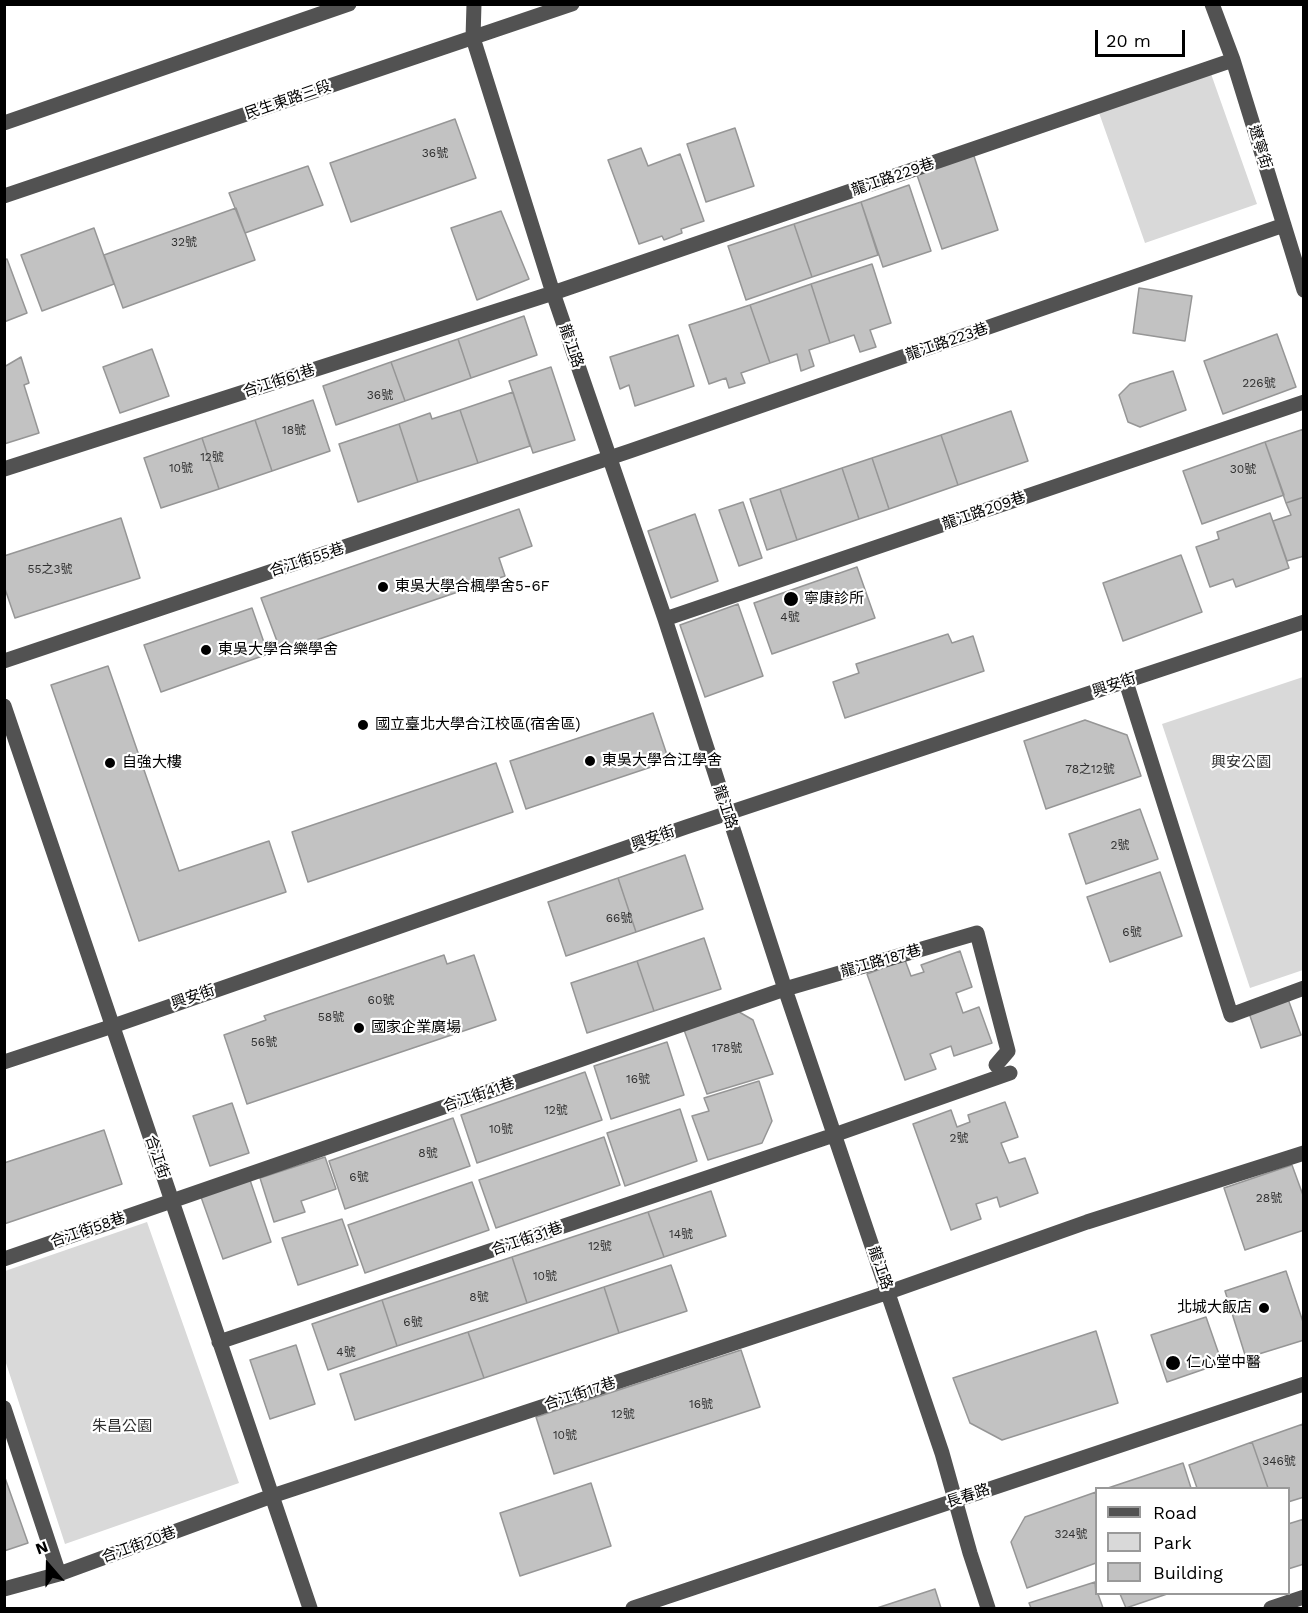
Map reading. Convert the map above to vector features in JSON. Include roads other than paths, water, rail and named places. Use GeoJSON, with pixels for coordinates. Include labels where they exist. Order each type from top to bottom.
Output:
{"type":"FeatureCollection","features":[{"type":"Feature","properties":{"kind":"street"},"geometry":{"type":"LineString","coordinates":[[4,123],[349,4]]}},
{"type":"Feature","properties":{"kind":"street","name":"龍江路"},"geometry":{"type":"LineString","coordinates":[[474,4],[473,38],[553,294],[665,619],[785,990],[889,1292],[942,1453],[988,1608]]}},
{"type":"Feature","properties":{"kind":"street","name":"民生東路三段"},"geometry":{"type":"LineString","coordinates":[[4,196],[572,4]]}},
{"type":"Feature","properties":{"kind":"street","name":"遼寧街"},"geometry":{"type":"LineString","coordinates":[[1212,4],[1233,60],[1304,290]]}},
{"type":"Feature","properties":{"kind":"street","name":"龍江路229巷"},"geometry":{"type":"LineString","coordinates":[[553,294],[1233,60]]}},
{"type":"Feature","properties":{"kind":"street","name":"龍江路223巷"},"geometry":{"type":"LineString","coordinates":[[609,458],[1284,225]]}},
{"type":"Feature","properties":{"kind":"street","name":"合江街61巷"},"geometry":{"type":"LineString","coordinates":[[4,469],[553,294]]}},
{"type":"Feature","properties":{"kind":"street","name":"龍江路209巷"},"geometry":{"type":"LineString","coordinates":[[665,619],[1304,402]]}},
{"type":"Feature","properties":{"kind":"street","name":"合江街55巷"},"geometry":{"type":"LineString","coordinates":[[4,661],[609,458]]}},
{"type":"Feature","properties":{"kind":"street","name":"興安街"},"geometry":{"type":"LineString","coordinates":[[4,1062],[728,813],[1304,622]]}},
{"type":"Feature","properties":{"kind":"street"},"geometry":{"type":"LineString","coordinates":[[1126,682],[1231,1015],[1304,988]]}},
{"type":"Feature","properties":{"kind":"street","name":"合江街"},"geometry":{"type":"LineString","coordinates":[[4,706],[310,1608]]}},
{"type":"Feature","properties":{"kind":"street","name":"龍江路187巷"},"geometry":{"type":"LineString","coordinates":[[785,990],[977,933],[1008,1051],[996,1065]]}},
{"type":"Feature","properties":{"kind":"street","name":"合江街41巷"},"geometry":{"type":"LineString","coordinates":[[172,1200],[785,990]]}},
{"type":"Feature","properties":{"kind":"street","name":"合江街31巷"},"geometry":{"type":"LineString","coordinates":[[219,1342],[834,1135],[1010,1073]]}},
{"type":"Feature","properties":{"kind":"street","name":"合江街17巷"},"geometry":{"type":"LineString","coordinates":[[272,1496],[889,1292],[1087,1222],[1304,1153]]}},
{"type":"Feature","properties":{"kind":"street","name":"合江街58巷"},"geometry":{"type":"LineString","coordinates":[[4,1259],[172,1200]]}},
{"type":"Feature","properties":{"kind":"street","name":"長春路"},"geometry":{"type":"LineString","coordinates":[[633,1608],[1304,1384]]}},
{"type":"Feature","properties":{"kind":"street"},"geometry":{"type":"LineString","coordinates":[[4,1408],[8,1426],[59,1574]]}},
{"type":"Feature","properties":{"kind":"street","name":"合江街20巷"},"geometry":{"type":"LineString","coordinates":[[4,1589],[59,1574],[272,1496]]}},
{"type":"Feature","properties":{"kind":"street"},"geometry":{"type":"LineString","coordinates":[[1270,1608],[1304,1598]]}},
{"type":"Feature","properties":{"kind":"place","name":"東吳大學合楓學舍5-6F"},"geometry":{"type":"Point","coordinates":[383,587]}},
{"type":"Feature","properties":{"kind":"place","name":"寧康診所"},"geometry":{"type":"Point","coordinates":[791,599]}},
{"type":"Feature","properties":{"kind":"place","name":"東吳大學合樂學舍"},"geometry":{"type":"Point","coordinates":[206,650]}},
{"type":"Feature","properties":{"kind":"place","name":"國立臺北大學合江校區(宿舍區)"},"geometry":{"type":"Point","coordinates":[363,725]}},
{"type":"Feature","properties":{"kind":"place","name":"東吳大學合江學舍"},"geometry":{"type":"Point","coordinates":[590,761]}},
{"type":"Feature","properties":{"kind":"place","name":"自強大樓"},"geometry":{"type":"Point","coordinates":[110,763]}},
{"type":"Feature","properties":{"kind":"place","name":"國家企業廣場"},"geometry":{"type":"Point","coordinates":[359,1028]}},
{"type":"Feature","properties":{"kind":"place","name":"北城大飯店"},"geometry":{"type":"Point","coordinates":[1264,1308]}},
{"type":"Feature","properties":{"kind":"place","name":"仁心堂中醫"},"geometry":{"type":"Point","coordinates":[1173,1363]}},
{"type":"Feature","properties":{"kind":"park label","name":"興安公園"},"geometry":{"type":"Point","coordinates":[1241,763]}},
{"type":"Feature","properties":{"kind":"park label","name":"朱昌公園"},"geometry":{"type":"Point","coordinates":[122,1427]}}]}
